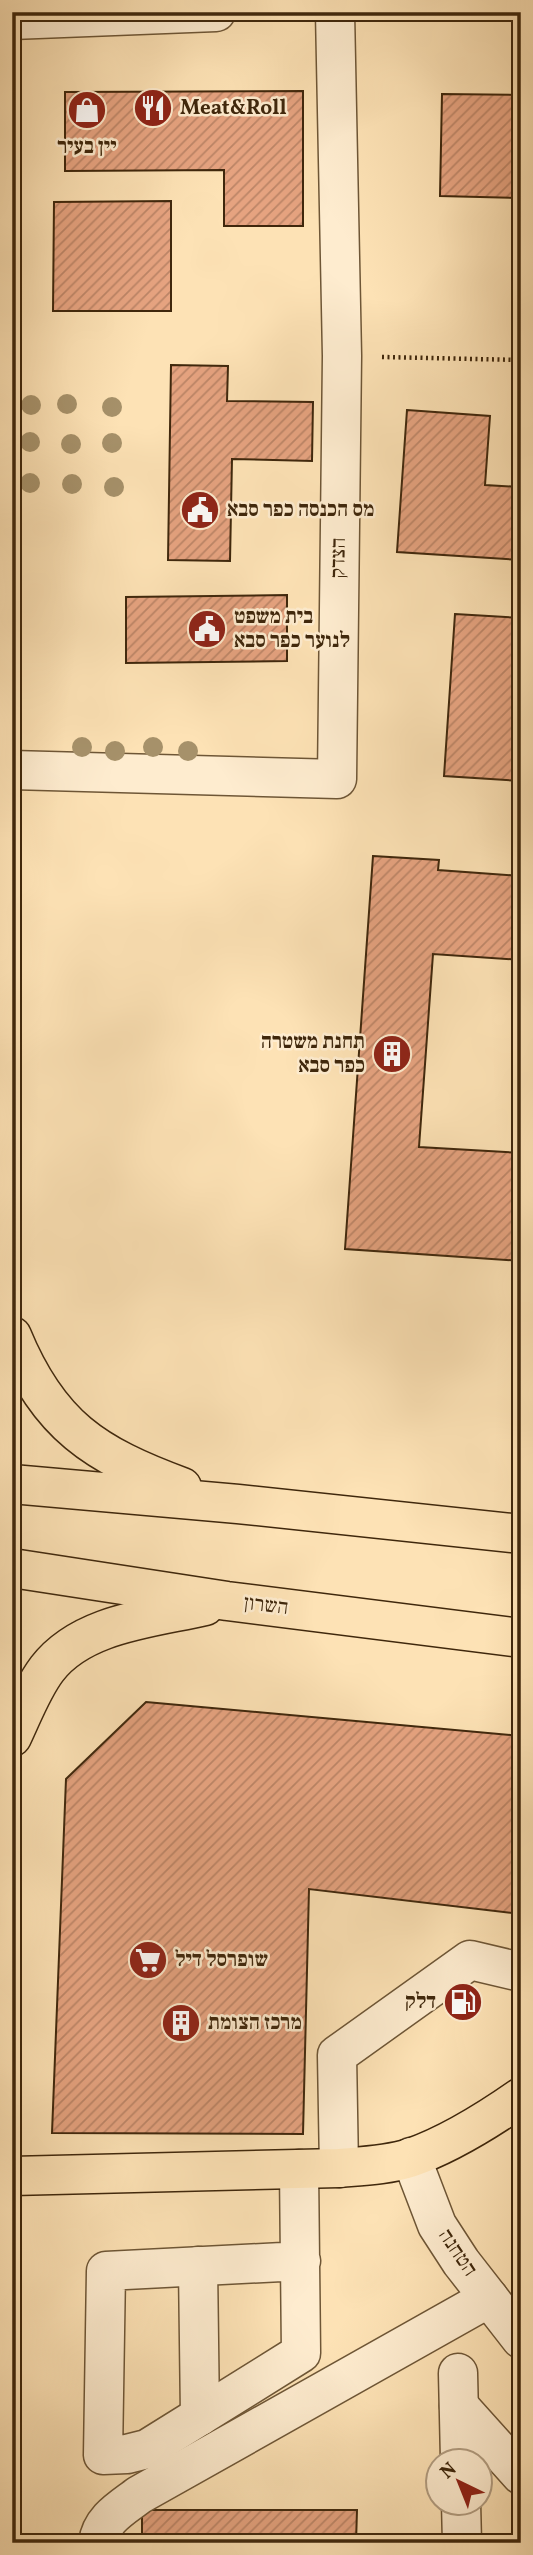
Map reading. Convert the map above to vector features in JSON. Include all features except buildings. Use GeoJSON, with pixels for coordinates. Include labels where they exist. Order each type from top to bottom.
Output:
{"type":"FeatureCollection","features":[{"type":"Feature","properties":{"kind":"main road"},"geometry":{"type":"LineString","coordinates":[[12,1336],[20,1355],[50,1405],[91,1445],[119,1462],[151,1475],[238,1504]]}},
{"type":"Feature","properties":{"kind":"main road"},"geometry":{"type":"LineString","coordinates":[[12,1484],[238,1504],[521,1534]]}},
{"type":"Feature","properties":{"kind":"main road","name":"השרון"},"geometry":{"type":"LineString","coordinates":[[12,1568],[227,1601],[521,1638]]}},
{"type":"Feature","properties":{"kind":"main road"},"geometry":{"type":"LineString","coordinates":[[12,1737],[37,1685],[48,1669],[72,1646],[85,1638],[111,1629],[227,1601]]}},
{"type":"Feature","properties":{"kind":"main road"},"geometry":{"type":"LineString","coordinates":[[12,2176],[339,2168],[393,2162],[411,2157],[491,2118],[521,2097]]}},
{"type":"Feature","properties":{"kind":"street"},"geometry":{"type":"LineString","coordinates":[[12,20],[216,12]]}},
{"type":"Feature","properties":{"kind":"street","name":"הצדק"},"geometry":{"type":"LineString","coordinates":[[12,770],[337,792],[342,356],[335,12]]}},
{"type":"Feature","properties":{"kind":"street"},"geometry":{"type":"LineString","coordinates":[[339,2168],[337,2055],[470,1960],[521,1972]]}},
{"type":"Feature","properties":{"kind":"street","name":"הטחנה"},"geometry":{"type":"LineString","coordinates":[[411,2157],[437,2225],[460,2262],[521,2339]]}},
{"type":"Feature","properties":{"kind":"street"},"geometry":{"type":"LineString","coordinates":[[299,2169],[300,2261],[301,2353],[147,2449],[127,2454],[103,2455],[106,2271],[300,2261]]}},
{"type":"Feature","properties":{"kind":"street"},"geometry":{"type":"LineString","coordinates":[[198,2266],[200,2416]]}},
{"type":"Feature","properties":{"kind":"street"},"geometry":{"type":"LineString","coordinates":[[98,2543],[99,2533],[109,2518],[139,2495],[489,2298]]}},
{"type":"Feature","properties":{"kind":"street"},"geometry":{"type":"LineString","coordinates":[[460,2446],[458,2390],[521,2475]]}},
{"type":"Feature","properties":{"kind":"street"},"geometry":{"type":"LineString","coordinates":[[461,2516],[462,2543]]}},
{"type":"Feature","properties":{"kind":"path"},"geometry":{"type":"LineString","coordinates":[[342,356],[521,360]]}},
{"type":"Feature","properties":{"kind":"place","name":"Meat&Roll"},"geometry":{"type":"Point","coordinates":[153,108]}},
{"type":"Feature","properties":{"kind":"place","name":"יין בעיר"},"geometry":{"type":"Point","coordinates":[87,110]}},
{"type":"Feature","properties":{"kind":"place","name":"מס הכנסה כפר סבא"},"geometry":{"type":"Point","coordinates":[200,510]}},
{"type":"Feature","properties":{"kind":"place","name":"בית משפט לנוער כפר סבא"},"geometry":{"type":"Point","coordinates":[207,629]}},
{"type":"Feature","properties":{"kind":"place","name":"תחנת משטרה כפר סבא"},"geometry":{"type":"Point","coordinates":[392,1054]}},
{"type":"Feature","properties":{"kind":"place","name":"שופרסל דיל"},"geometry":{"type":"Point","coordinates":[148,1960]}},
{"type":"Feature","properties":{"kind":"place","name":"דלק"},"geometry":{"type":"Point","coordinates":[463,2002]}},
{"type":"Feature","properties":{"kind":"place","name":"מרכז הצומת"},"geometry":{"type":"Point","coordinates":[181,2023]}}]}
